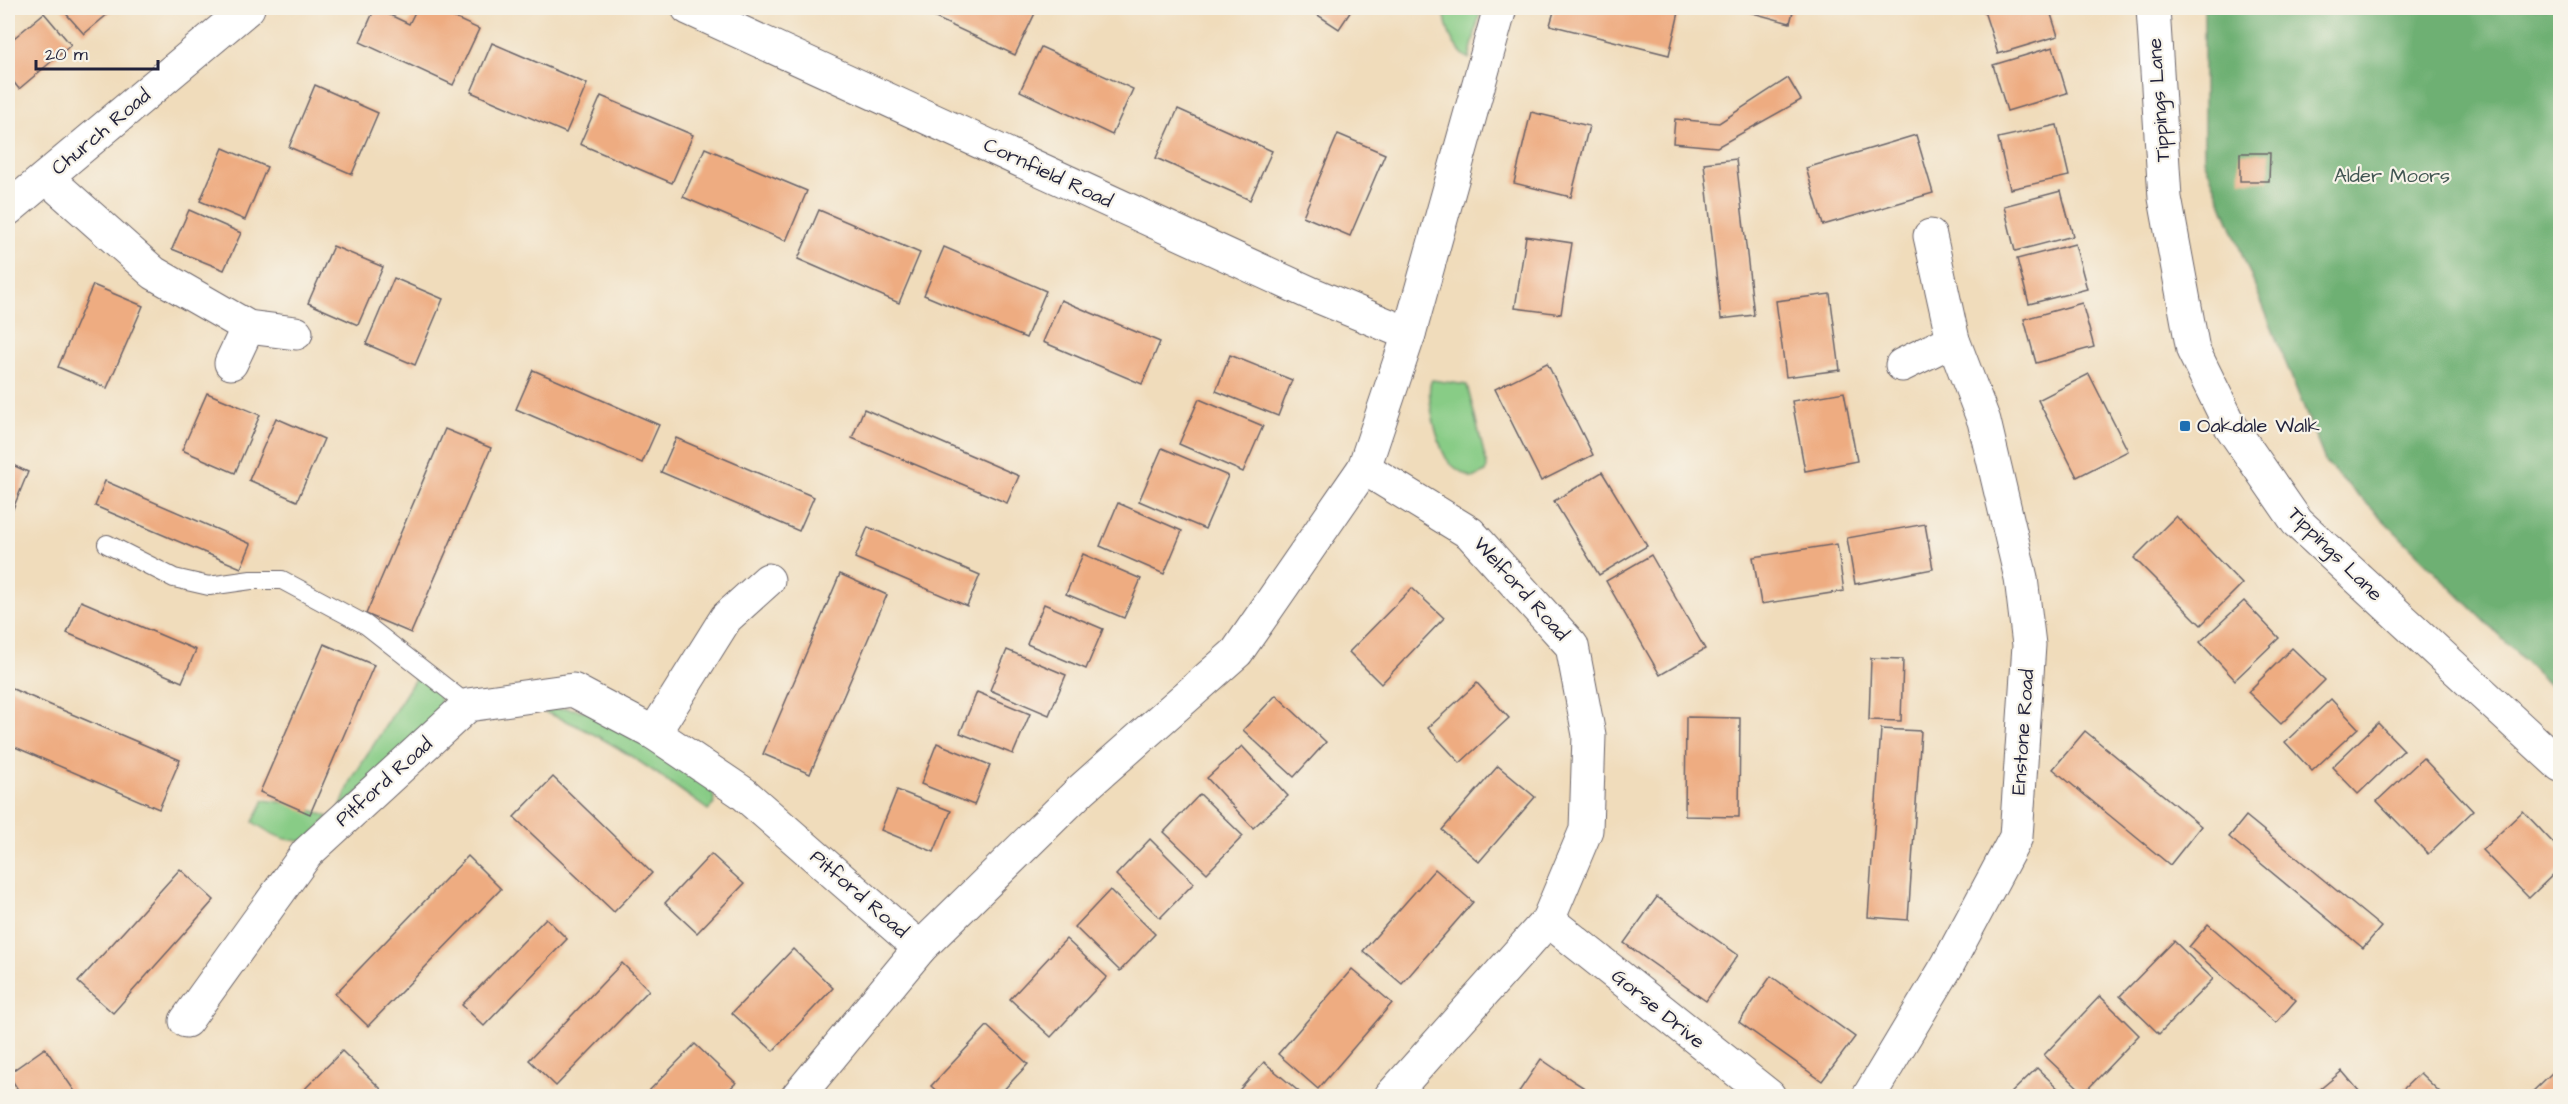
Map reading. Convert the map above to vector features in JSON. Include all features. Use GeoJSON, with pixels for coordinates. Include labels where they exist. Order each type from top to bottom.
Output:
{"type":"FeatureCollection","features":[{"type":"Feature","properties":{"kind":"street","name":"Church Road"},"geometry":{"type":"LineString","coordinates":[[8,209],[248,8]]}},
{"type":"Feature","properties":{"kind":"street","name":"Cornfield Road"},"geometry":{"type":"LineString","coordinates":[[688,8],[1299,288],[1409,334]]}},
{"type":"Feature","properties":{"kind":"street"},"geometry":{"type":"LineString","coordinates":[[798,1096],[920,948],[1081,790],[1237,652],[1364,468],[1409,334],[1500,8]]}},
{"type":"Feature","properties":{"kind":"street","name":"Tippings Lane"},"geometry":{"type":"LineString","coordinates":[[2152,8],[2165,198],[2193,351],[2230,425],[2297,522],[2560,765]]}},
{"type":"Feature","properties":{"kind":"street"},"geometry":{"type":"LineString","coordinates":[[47,178],[154,273],[248,327],[296,333]]}},
{"type":"Feature","properties":{"kind":"street","name":"Enstone Road"},"geometry":{"type":"LineString","coordinates":[[1869,1096],[1947,966],[2016,837],[2029,645],[2021,578],[1984,420],[1953,340],[1930,236]]}},
{"type":"Feature","properties":{"kind":"street"},"geometry":{"type":"LineString","coordinates":[[231,363],[248,327]]}},
{"type":"Feature","properties":{"kind":"street"},"geometry":{"type":"LineString","coordinates":[[1902,365],[1953,340]]}},
{"type":"Feature","properties":{"kind":"street","name":"Welford Road"},"geometry":{"type":"LineString","coordinates":[[1364,468],[1470,533],[1572,646],[1589,735],[1586,830],[1548,920],[1391,1096]]}},
{"type":"Feature","properties":{"kind":"street"},"geometry":{"type":"LineString","coordinates":[[654,733],[726,618],[768,580]]}},
{"type":"Feature","properties":{"kind":"street","name":"Pitford Road"},"geometry":{"type":"LineString","coordinates":[[186,1021],[307,853],[468,705],[573,690],[654,733],[743,793],[920,948]]}},
{"type":"Feature","properties":{"kind":"street","name":"Gorse Drive"},"geometry":{"type":"LineString","coordinates":[[1548,920],[1769,1096]]}},
{"type":"Feature","properties":{"kind":"lane"},"geometry":{"type":"LineString","coordinates":[[107,544],[174,578],[209,586],[250,580],[282,580],[366,625],[468,705]]}},
{"type":"Feature","properties":{"kind":"green space"},"geometry":{"type":"Polygon","coordinates":[[[1444,8],[1481,8],[1469,59],[1454,43],[1446,23],[1444,8]]]}},
{"type":"Feature","properties":{"kind":"green space","name":"Alder Moors"},"geometry":{"type":"Polygon","coordinates":[[[2204,8],[2560,8],[2560,696],[2326,463],[2204,159],[2204,8]]]}},
{"type":"Feature","properties":{"kind":"green space"},"geometry":{"type":"Polygon","coordinates":[[[1432,380],[1467,385],[1487,465],[1486,472],[1472,478],[1454,467],[1446,458],[1436,430],[1431,406],[1432,380]]]}},
{"type":"Feature","properties":{"kind":"green space"},"geometry":{"type":"Polygon","coordinates":[[[420,671],[439,686],[441,710],[338,813],[352,779],[420,671]]]}},
{"type":"Feature","properties":{"kind":"green space"},"geometry":{"type":"Polygon","coordinates":[[[566,708],[591,712],[713,787],[714,804],[708,810],[607,742],[586,730],[541,711],[566,708]]]}},
{"type":"Feature","properties":{"kind":"green space"},"geometry":{"type":"Polygon","coordinates":[[[264,800],[296,804],[329,817],[307,841],[285,839],[253,822],[264,800]]]}},
{"type":"Feature","properties":{"kind":"building"},"geometry":{"type":"Polygon","coordinates":[[[61,8],[115,8],[84,34],[61,8]]]}},
{"type":"Feature","properties":{"kind":"building"},"geometry":{"type":"Polygon","coordinates":[[[375,8],[409,24],[417,8],[433,8],[479,29],[453,85],[360,42],[375,8]]]}},
{"type":"Feature","properties":{"kind":"building"},"geometry":{"type":"Polygon","coordinates":[[[933,8],[1030,8],[1036,11],[1015,55],[929,15],[933,8]]]}},
{"type":"Feature","properties":{"kind":"building"},"geometry":{"type":"Polygon","coordinates":[[[1307,8],[1353,8],[1339,29],[1307,8]]]}},
{"type":"Feature","properties":{"kind":"building"},"geometry":{"type":"Polygon","coordinates":[[[1555,8],[1680,8],[1669,55],[1550,25],[1555,8]]]}},
{"type":"Feature","properties":{"kind":"building"},"geometry":{"type":"Polygon","coordinates":[[[1750,8],[1794,8],[1790,23],[1749,12],[1750,8]]]}},
{"type":"Feature","properties":{"kind":"building"},"geometry":{"type":"Polygon","coordinates":[[[1983,8],[2049,8],[2058,36],[1998,54],[1983,8]]]}},
{"type":"Feature","properties":{"kind":"building"},"geometry":{"type":"Polygon","coordinates":[[[44,13],[71,45],[19,89],[8,75],[8,43],[44,13]]]}},
{"type":"Feature","properties":{"kind":"building"},"geometry":{"type":"Polygon","coordinates":[[[492,43],[587,84],[566,133],[471,92],[492,43]]]}},
{"type":"Feature","properties":{"kind":"building"},"geometry":{"type":"Polygon","coordinates":[[[1041,47],[1133,89],[1112,135],[1020,91],[1041,47]]]}},
{"type":"Feature","properties":{"kind":"building"},"geometry":{"type":"Polygon","coordinates":[[[2053,47],[2067,93],[2007,111],[1993,65],[2053,47]]]}},
{"type":"Feature","properties":{"kind":"building"},"geometry":{"type":"Polygon","coordinates":[[[1788,78],[1801,100],[1717,147],[1673,143],[1675,119],[1719,123],[1788,78]]]}},
{"type":"Feature","properties":{"kind":"building"},"geometry":{"type":"Polygon","coordinates":[[[315,85],[378,113],[352,174],[289,147],[315,85]]]}},
{"type":"Feature","properties":{"kind":"building"},"geometry":{"type":"Polygon","coordinates":[[[601,96],[693,135],[672,183],[580,144],[601,96]]]}},
{"type":"Feature","properties":{"kind":"building"},"geometry":{"type":"Polygon","coordinates":[[[1178,109],[1272,151],[1250,200],[1156,158],[1178,109]]]}},
{"type":"Feature","properties":{"kind":"building"},"geometry":{"type":"Polygon","coordinates":[[[1531,112],[1589,126],[1571,197],[1514,183],[1531,112]]]}},
{"type":"Feature","properties":{"kind":"building"},"geometry":{"type":"Polygon","coordinates":[[[2057,125],[2069,176],[2010,189],[1998,138],[2057,125]]]}},
{"type":"Feature","properties":{"kind":"building"},"geometry":{"type":"Polygon","coordinates":[[[1338,134],[1385,154],[1350,236],[1303,216],[1338,134]]]}},
{"type":"Feature","properties":{"kind":"building"},"geometry":{"type":"Polygon","coordinates":[[[1916,135],[1933,193],[1823,225],[1806,168],[1916,135]]]}},
{"type":"Feature","properties":{"kind":"building"},"geometry":{"type":"Polygon","coordinates":[[[223,148],[267,167],[245,220],[200,201],[223,148]]]}},
{"type":"Feature","properties":{"kind":"building"},"geometry":{"type":"Polygon","coordinates":[[[705,148],[807,191],[786,241],[683,197],[705,148]]]}},
{"type":"Feature","properties":{"kind":"building"},"geometry":{"type":"Polygon","coordinates":[[[2240,153],[2270,153],[2269,181],[2240,181],[2240,153]]]}},
{"type":"Feature","properties":{"kind":"building"},"geometry":{"type":"Polygon","coordinates":[[[1736,159],[1754,315],[1721,319],[1704,163],[1736,159]]]}},
{"type":"Feature","properties":{"kind":"building"},"geometry":{"type":"Polygon","coordinates":[[[2061,191],[2073,236],[2015,251],[2004,206],[2061,191]]]}},
{"type":"Feature","properties":{"kind":"building"},"geometry":{"type":"Polygon","coordinates":[[[189,210],[241,233],[224,270],[172,249],[189,210]]]}},
{"type":"Feature","properties":{"kind":"building"},"geometry":{"type":"Polygon","coordinates":[[[819,210],[920,253],[899,303],[798,259],[819,210]]]}},
{"type":"Feature","properties":{"kind":"building"},"geometry":{"type":"Polygon","coordinates":[[[1526,236],[1572,243],[1561,314],[1515,308],[1526,236]]]}},
{"type":"Feature","properties":{"kind":"building"},"geometry":{"type":"Polygon","coordinates":[[[2075,244],[2087,289],[2029,304],[2017,259],[2075,244]]]}},
{"type":"Feature","properties":{"kind":"building"},"geometry":{"type":"Polygon","coordinates":[[[333,246],[383,267],[358,325],[308,303],[333,246]]]}},
{"type":"Feature","properties":{"kind":"building"},"geometry":{"type":"Polygon","coordinates":[[[944,247],[1046,291],[1026,338],[924,295],[944,247]]]}},
{"type":"Feature","properties":{"kind":"building"},"geometry":{"type":"Polygon","coordinates":[[[394,278],[443,299],[415,365],[366,344],[394,278]]]}},
{"type":"Feature","properties":{"kind":"building"},"geometry":{"type":"Polygon","coordinates":[[[93,285],[143,306],[107,388],[58,367],[93,285]]]}},
{"type":"Feature","properties":{"kind":"building"},"geometry":{"type":"Polygon","coordinates":[[[1830,294],[1840,370],[1786,377],[1776,301],[1830,294]]]}},
{"type":"Feature","properties":{"kind":"building"},"geometry":{"type":"Polygon","coordinates":[[[1061,300],[1160,342],[1142,384],[1043,342],[1061,300]]]}},
{"type":"Feature","properties":{"kind":"building"},"geometry":{"type":"Polygon","coordinates":[[[2082,303],[2094,347],[2036,363],[2024,319],[2082,303]]]}},
{"type":"Feature","properties":{"kind":"building"},"geometry":{"type":"Polygon","coordinates":[[[1230,355],[1292,380],[1278,416],[1216,391],[1230,355]]]}},
{"type":"Feature","properties":{"kind":"building"},"geometry":{"type":"Polygon","coordinates":[[[1547,363],[1593,455],[1541,481],[1495,389],[1547,363]]]}},
{"type":"Feature","properties":{"kind":"building"},"geometry":{"type":"Polygon","coordinates":[[[533,370],[659,425],[642,463],[516,409],[533,370]]]}},
{"type":"Feature","properties":{"kind":"building"},"geometry":{"type":"Polygon","coordinates":[[[2089,374],[2128,451],[2077,477],[2038,400],[2089,374]]]}},
{"type":"Feature","properties":{"kind":"building"},"geometry":{"type":"Polygon","coordinates":[[[1844,392],[1857,461],[1805,471],[1792,401],[1844,392]]]}},
{"type":"Feature","properties":{"kind":"building"},"geometry":{"type":"Polygon","coordinates":[[[207,393],[260,415],[235,473],[182,450],[207,393]]]}},
{"type":"Feature","properties":{"kind":"building"},"geometry":{"type":"Polygon","coordinates":[[[1199,399],[1263,426],[1243,472],[1179,444],[1199,399]]]}},
{"type":"Feature","properties":{"kind":"building"},"geometry":{"type":"Polygon","coordinates":[[[864,409],[1019,476],[1007,503],[852,438],[864,409]]]}},
{"type":"Feature","properties":{"kind":"building"},"geometry":{"type":"Polygon","coordinates":[[[276,418],[324,439],[297,501],[249,480],[276,418]]]}},
{"type":"Feature","properties":{"kind":"building"},"geometry":{"type":"Polygon","coordinates":[[[445,429],[491,448],[411,633],[366,614],[445,429]]]}},
{"type":"Feature","properties":{"kind":"building"},"geometry":{"type":"Polygon","coordinates":[[[676,438],[814,497],[799,531],[661,472],[676,438]]]}},
{"type":"Feature","properties":{"kind":"building"},"geometry":{"type":"Polygon","coordinates":[[[1162,448],[1228,476],[1205,529],[1139,501],[1162,448]]]}},
{"type":"Feature","properties":{"kind":"building"},"geometry":{"type":"Polygon","coordinates":[[[8,463],[28,472],[8,521],[8,463]]]}},
{"type":"Feature","properties":{"kind":"building"},"geometry":{"type":"Polygon","coordinates":[[[1602,472],[1647,546],[1599,575],[1554,501],[1602,472]]]}},
{"type":"Feature","properties":{"kind":"building"},"geometry":{"type":"Polygon","coordinates":[[[105,481],[251,544],[241,568],[95,506],[105,481]]]}},
{"type":"Feature","properties":{"kind":"building"},"geometry":{"type":"Polygon","coordinates":[[[1118,503],[1182,531],[1164,574],[1100,546],[1118,503]]]}},
{"type":"Feature","properties":{"kind":"building"},"geometry":{"type":"Polygon","coordinates":[[[2176,516],[2242,584],[2201,625],[2134,558],[2176,516]]]}},
{"type":"Feature","properties":{"kind":"building"},"geometry":{"type":"Polygon","coordinates":[[[1925,524],[1933,569],[1855,584],[1847,538],[1925,524]]]}},
{"type":"Feature","properties":{"kind":"building"},"geometry":{"type":"Polygon","coordinates":[[[868,527],[980,575],[967,606],[855,558],[868,527]]]}},
{"type":"Feature","properties":{"kind":"building"},"geometry":{"type":"Polygon","coordinates":[[[1837,544],[1844,591],[1761,604],[1753,557],[1837,544]]]}},
{"type":"Feature","properties":{"kind":"building"},"geometry":{"type":"Polygon","coordinates":[[[1083,554],[1141,579],[1124,618],[1066,594],[1083,554]]]}},
{"type":"Feature","properties":{"kind":"building"},"geometry":{"type":"Polygon","coordinates":[[[1651,555],[1705,649],[1660,675],[1606,581],[1651,555]]]}},
{"type":"Feature","properties":{"kind":"building"},"geometry":{"type":"Polygon","coordinates":[[[840,574],[887,595],[810,774],[763,754],[840,574]]]}},
{"type":"Feature","properties":{"kind":"building"},"geometry":{"type":"Polygon","coordinates":[[[1412,588],[1444,618],[1381,684],[1349,652],[1412,588]]]}},
{"type":"Feature","properties":{"kind":"building"},"geometry":{"type":"Polygon","coordinates":[[[81,601],[196,650],[182,682],[67,633],[81,601]]]}},
{"type":"Feature","properties":{"kind":"building"},"geometry":{"type":"Polygon","coordinates":[[[2244,601],[2279,638],[2235,680],[2200,642],[2244,601]]]}},
{"type":"Feature","properties":{"kind":"building"},"geometry":{"type":"Polygon","coordinates":[[[1044,604],[1103,629],[1086,669],[1027,644],[1044,604]]]}},
{"type":"Feature","properties":{"kind":"building"},"geometry":{"type":"Polygon","coordinates":[[[324,644],[374,665],[310,814],[260,792],[324,644]]]}},
{"type":"Feature","properties":{"kind":"building"},"geometry":{"type":"Polygon","coordinates":[[[2292,648],[2325,680],[2281,724],[2248,692],[2292,648]]]}},
{"type":"Feature","properties":{"kind":"building"},"geometry":{"type":"Polygon","coordinates":[[[1007,650],[1066,675],[1049,715],[990,690],[1007,650]]]}},
{"type":"Feature","properties":{"kind":"building"},"geometry":{"type":"Polygon","coordinates":[[[1871,658],[1903,659],[1901,721],[1869,720],[1871,658]]]}},
{"type":"Feature","properties":{"kind":"building"},"geometry":{"type":"Polygon","coordinates":[[[1477,683],[1509,718],[1460,763],[1428,728],[1477,683]]]}},
{"type":"Feature","properties":{"kind":"building"},"geometry":{"type":"Polygon","coordinates":[[[8,687],[180,760],[159,809],[8,744],[8,687]]]}},
{"type":"Feature","properties":{"kind":"building"},"geometry":{"type":"Polygon","coordinates":[[[977,692],[1030,714],[1013,754],[960,733],[977,692]]]}},
{"type":"Feature","properties":{"kind":"building"},"geometry":{"type":"Polygon","coordinates":[[[1276,695],[1326,742],[1294,777],[1243,730],[1276,695]]]}},
{"type":"Feature","properties":{"kind":"building"},"geometry":{"type":"Polygon","coordinates":[[[2331,699],[2358,728],[2312,771],[2285,742],[2331,699]]]}},
{"type":"Feature","properties":{"kind":"building"},"geometry":{"type":"Polygon","coordinates":[[[1686,717],[1740,718],[1739,817],[1685,816],[1686,717]]]}},
{"type":"Feature","properties":{"kind":"building"},"geometry":{"type":"Polygon","coordinates":[[[2378,723],[2404,750],[2358,794],[2332,767],[2378,723]]]}},
{"type":"Feature","properties":{"kind":"building"},"geometry":{"type":"Polygon","coordinates":[[[1881,729],[1921,731],[1908,920],[1868,917],[1881,729]]]}},
{"type":"Feature","properties":{"kind":"building"},"geometry":{"type":"Polygon","coordinates":[[[2085,731],[2201,826],[2170,865],[2053,769],[2085,731]]]}},
{"type":"Feature","properties":{"kind":"building"},"geometry":{"type":"Polygon","coordinates":[[[937,743],[990,765],[974,805],[921,784],[937,743]]]}},
{"type":"Feature","properties":{"kind":"building"},"geometry":{"type":"Polygon","coordinates":[[[1242,746],[1288,796],[1253,828],[1207,778],[1242,746]]]}},
{"type":"Feature","properties":{"kind":"building"},"geometry":{"type":"Polygon","coordinates":[[[2423,758],[2473,811],[2428,854],[2377,801],[2423,758]]]}},
{"type":"Feature","properties":{"kind":"building"},"geometry":{"type":"Polygon","coordinates":[[[1498,766],[1535,797],[1479,862],[1442,830],[1498,766]]]}},
{"type":"Feature","properties":{"kind":"building"},"geometry":{"type":"Polygon","coordinates":[[[553,777],[652,873],[614,912],[514,817],[553,777]]]}},
{"type":"Feature","properties":{"kind":"building"},"geometry":{"type":"Polygon","coordinates":[[[897,790],[951,811],[934,852],[881,830],[897,790]]]}},
{"type":"Feature","properties":{"kind":"building"},"geometry":{"type":"Polygon","coordinates":[[[1200,794],[1243,836],[1207,873],[1164,832],[1200,794]]]}},
{"type":"Feature","properties":{"kind":"building"},"geometry":{"type":"Polygon","coordinates":[[[2523,811],[2560,850],[2560,868],[2529,898],[2482,850],[2523,811]]]}},
{"type":"Feature","properties":{"kind":"building"},"geometry":{"type":"Polygon","coordinates":[[[2246,816],[2381,927],[2363,948],[2229,837],[2246,816]]]}},
{"type":"Feature","properties":{"kind":"building"},"geometry":{"type":"Polygon","coordinates":[[[1150,839],[1194,883],[1160,918],[1116,875],[1150,839]]]}},
{"type":"Feature","properties":{"kind":"building"},"geometry":{"type":"Polygon","coordinates":[[[711,854],[744,884],[697,933],[665,903],[711,854]]]}},
{"type":"Feature","properties":{"kind":"building"},"geometry":{"type":"Polygon","coordinates":[[[468,856],[501,889],[368,1026],[335,994],[468,856]]]}},
{"type":"Feature","properties":{"kind":"building"},"geometry":{"type":"Polygon","coordinates":[[[180,869],[214,900],[113,1013],[78,982],[180,869]]]}},
{"type":"Feature","properties":{"kind":"building"},"geometry":{"type":"Polygon","coordinates":[[[1435,869],[1473,902],[1402,984],[1363,951],[1435,869]]]}},
{"type":"Feature","properties":{"kind":"building"},"geometry":{"type":"Polygon","coordinates":[[[1110,890],[1155,934],[1120,971],[1075,927],[1110,890]]]}},
{"type":"Feature","properties":{"kind":"building"},"geometry":{"type":"Polygon","coordinates":[[[1657,897],[1738,955],[1706,1001],[1624,943],[1657,897]]]}},
{"type":"Feature","properties":{"kind":"building"},"geometry":{"type":"Polygon","coordinates":[[[546,918],[567,939],[484,1026],[462,1005],[546,918]]]}},
{"type":"Feature","properties":{"kind":"building"},"geometry":{"type":"Polygon","coordinates":[[[2208,924],[2296,1000],[2276,1023],[2189,947],[2208,924]]]}},
{"type":"Feature","properties":{"kind":"building"},"geometry":{"type":"Polygon","coordinates":[[[1066,939],[1107,977],[1051,1037],[1010,999],[1066,939]]]}},
{"type":"Feature","properties":{"kind":"building"},"geometry":{"type":"Polygon","coordinates":[[[2174,941],[2213,979],[2159,1034],[2120,996],[2174,941]]]}},
{"type":"Feature","properties":{"kind":"building"},"geometry":{"type":"Polygon","coordinates":[[[793,949],[833,988],[773,1051],[732,1013],[793,949]]]}},
{"type":"Feature","properties":{"kind":"building"},"geometry":{"type":"Polygon","coordinates":[[[622,963],[649,990],[556,1086],[529,1060],[622,963]]]}},
{"type":"Feature","properties":{"kind":"building"},"geometry":{"type":"Polygon","coordinates":[[[1352,969],[1392,1003],[1318,1089],[1278,1054],[1352,969]]]}},
{"type":"Feature","properties":{"kind":"building"},"geometry":{"type":"Polygon","coordinates":[[[1771,976],[1855,1037],[1822,1081],[1739,1022],[1771,976]]]}},
{"type":"Feature","properties":{"kind":"building"},"geometry":{"type":"Polygon","coordinates":[[[2100,996],[2139,1035],[2084,1093],[2044,1055],[2100,996]]]}},
{"type":"Feature","properties":{"kind":"building"},"geometry":{"type":"Polygon","coordinates":[[[987,1026],[1028,1064],[998,1096],[942,1096],[931,1086],[987,1026]]]}},
{"type":"Feature","properties":{"kind":"building"},"geometry":{"type":"Polygon","coordinates":[[[695,1044],[736,1083],[722,1096],[644,1096],[695,1044]]]}},
{"type":"Feature","properties":{"kind":"building"},"geometry":{"type":"Polygon","coordinates":[[[45,1048],[78,1096],[22,1096],[8,1074],[45,1048]]]}},
{"type":"Feature","properties":{"kind":"building"},"geometry":{"type":"Polygon","coordinates":[[[342,1051],[381,1089],[374,1096],[298,1096],[342,1051]]]}},
{"type":"Feature","properties":{"kind":"building"},"geometry":{"type":"Polygon","coordinates":[[[1541,1059],[1575,1082],[1597,1096],[1516,1096],[1541,1059]]]}},
{"type":"Feature","properties":{"kind":"building"},"geometry":{"type":"Polygon","coordinates":[[[1264,1062],[1304,1096],[1234,1096],[1264,1062]]]}},
{"type":"Feature","properties":{"kind":"building"},"geometry":{"type":"Polygon","coordinates":[[[2037,1068],[2066,1096],[2008,1096],[2037,1068]]]}},
{"type":"Feature","properties":{"kind":"building"},"geometry":{"type":"Polygon","coordinates":[[[2556,1069],[2560,1074],[2560,1096],[2528,1096],[2556,1069]]]}},
{"type":"Feature","properties":{"kind":"building"},"geometry":{"type":"Polygon","coordinates":[[[2342,1071],[2359,1091],[2353,1096],[2312,1096],[2342,1071]]]}},
{"type":"Feature","properties":{"kind":"building"},"geometry":{"type":"Polygon","coordinates":[[[2420,1073],[2444,1096],[2396,1096],[2420,1073]]]}},
{"type":"Feature","properties":{"kind":"place","name":"Oakdale Walk"},"geometry":{"type":"Point","coordinates":[2185,426]}}]}
